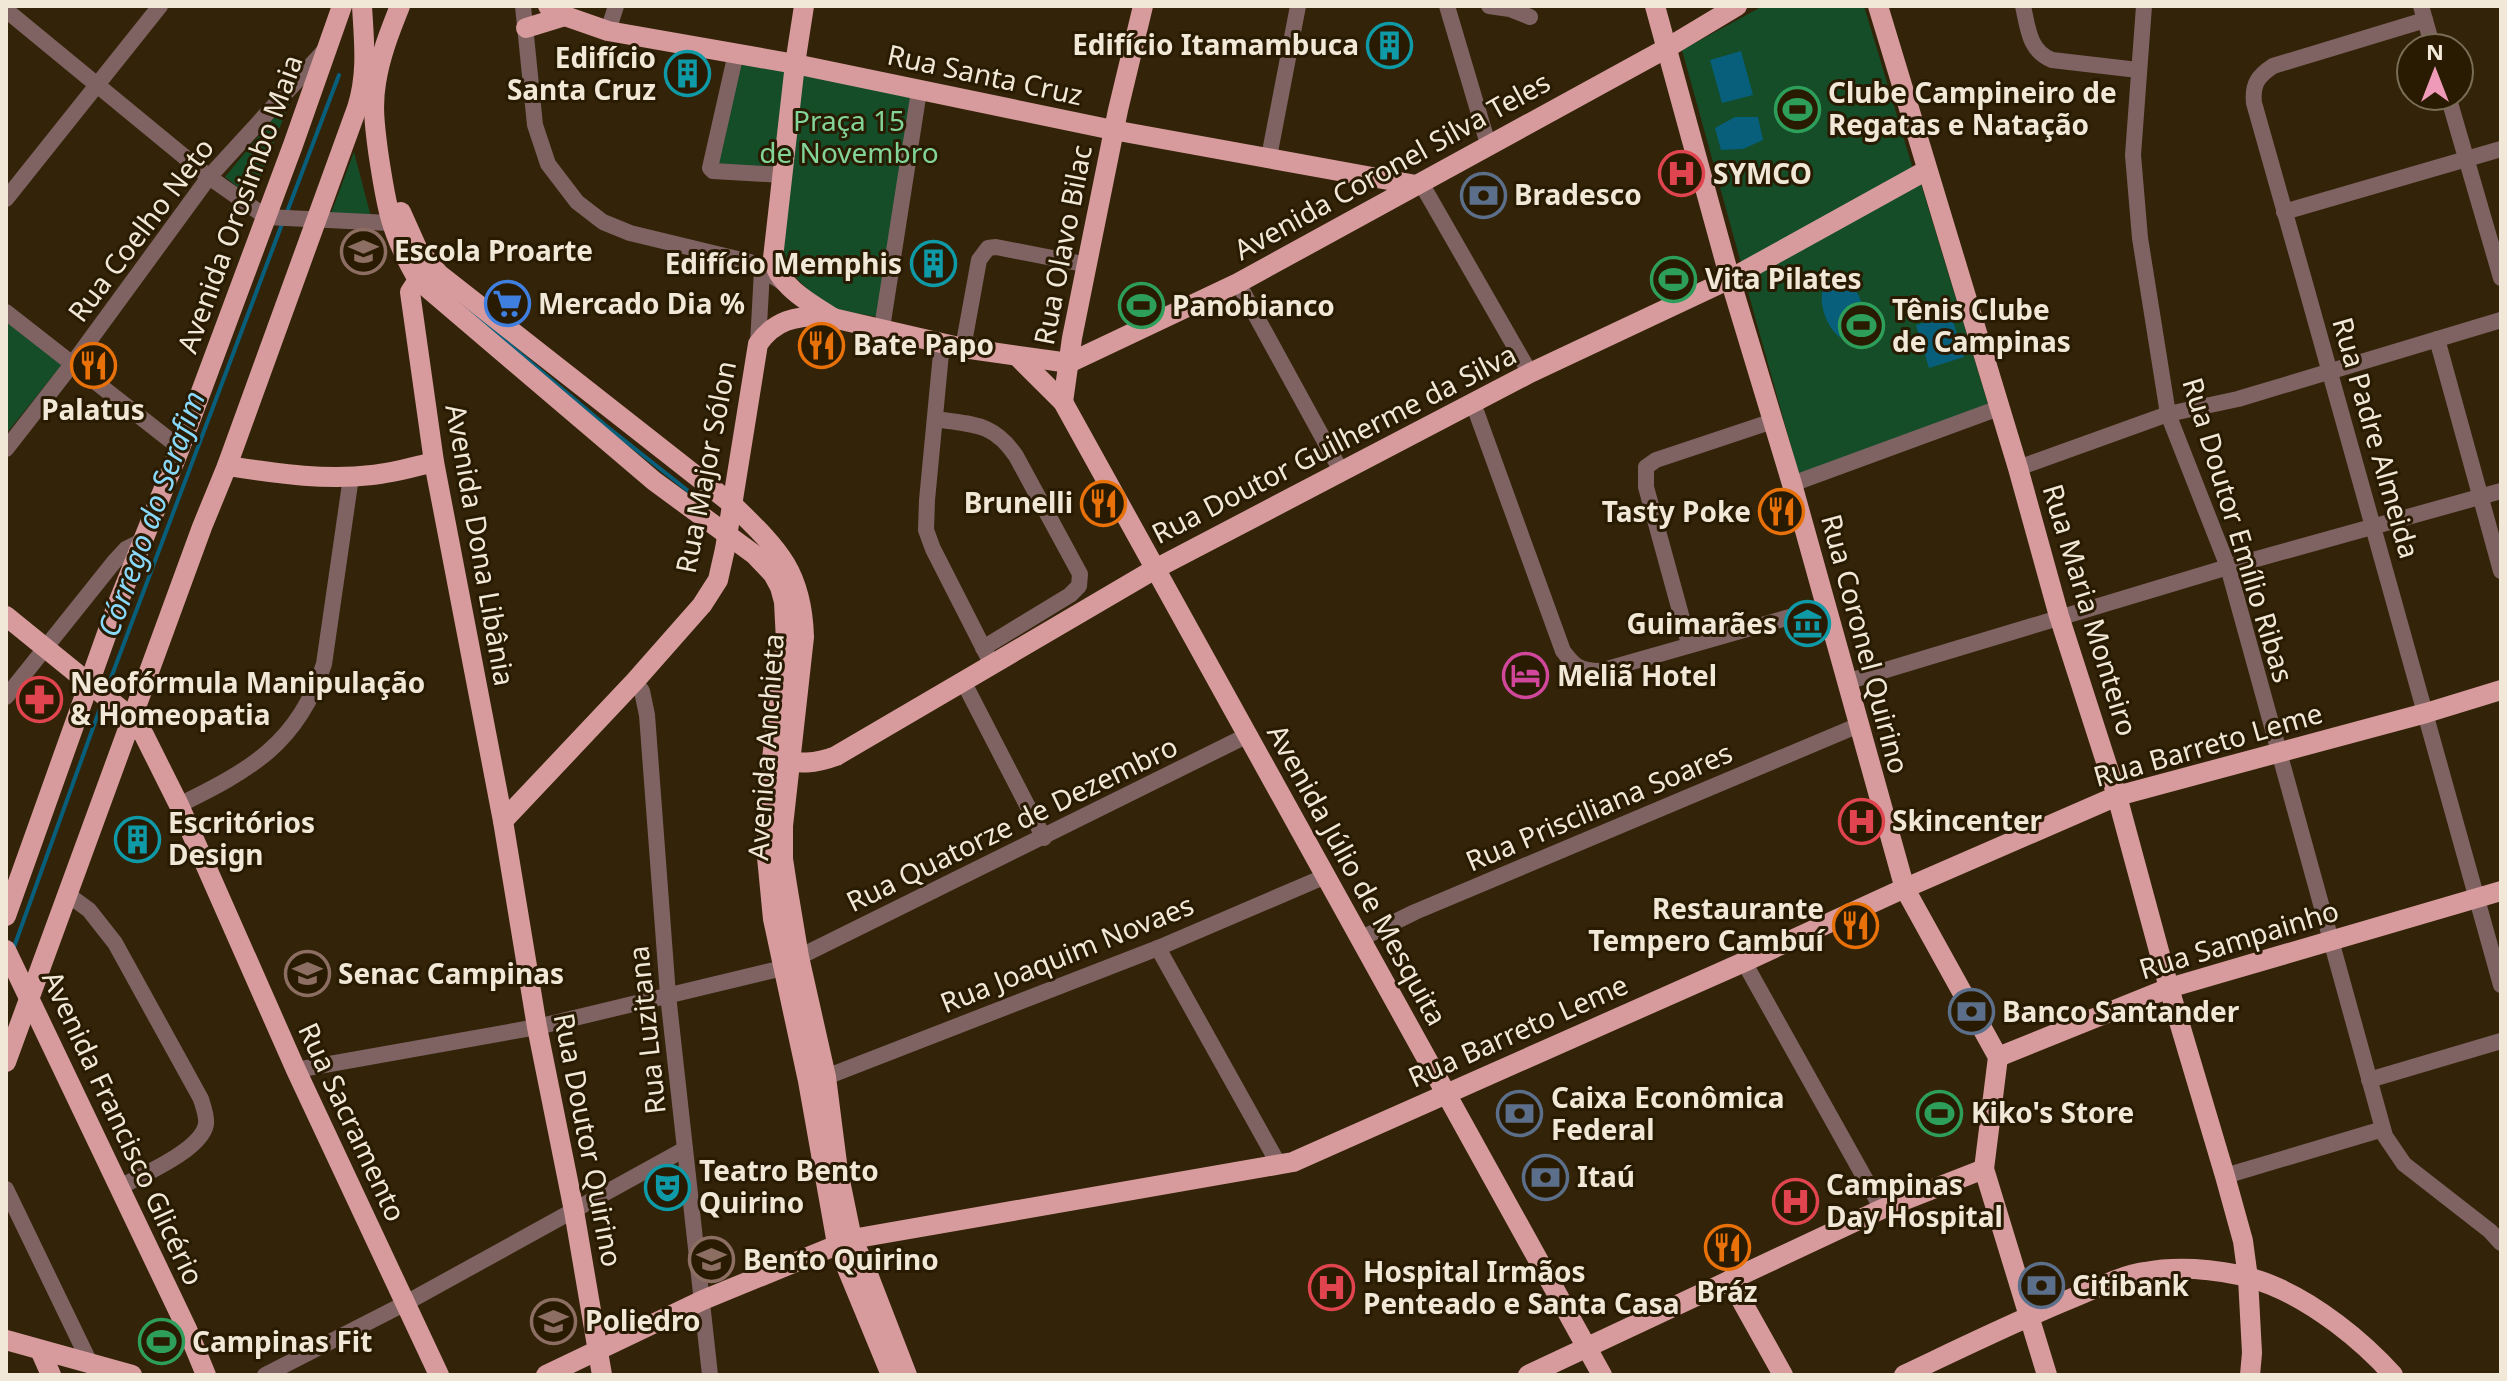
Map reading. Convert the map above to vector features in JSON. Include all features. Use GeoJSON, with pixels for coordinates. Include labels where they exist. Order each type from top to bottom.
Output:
{"type":"FeatureCollection","features":[{"type":"Feature","properties":{"kind":"main road","name":"Avenida Orosimbo Maia"},"geometry":{"type":"LineString","coordinates":[[6,916],[144,540],[272,218],[342,6]]}},
{"type":"Feature","properties":{"kind":"main road"},"geometry":{"type":"LineString","coordinates":[[362,6],[379,42],[374,114],[385,202],[400,249],[419,282]]}},
{"type":"Feature","properties":{"kind":"main road"},"geometry":{"type":"LineString","coordinates":[[6,1062],[26,988],[67,894],[130,716],[227,466],[310,220],[357,108],[379,42],[400,6]]}},
{"type":"Feature","properties":{"kind":"main road"},"geometry":{"type":"LineString","coordinates":[[804,6],[773,258],[778,272],[790,287],[833,317]]}},
{"type":"Feature","properties":{"kind":"main road","name":"Rua Olavo Bilac"},"geometry":{"type":"LineString","coordinates":[[1063,402],[1072,338],[1113,130],[1143,6]]}},
{"type":"Feature","properties":{"kind":"main road","name":"Rua Coronel Quirino"},"geometry":{"type":"LineString","coordinates":[[1655,6],[1905,889],[1998,1057]]}},
{"type":"Feature","properties":{"kind":"main road","name":"Avenida Coronel Silva Teles"},"geometry":{"type":"LineString","coordinates":[[1069,363],[1238,283],[1667,48],[1737,6]]}},
{"type":"Feature","properties":{"kind":"main road","name":"Rua Maria Monteiro"},"geometry":{"type":"LineString","coordinates":[[1878,6],[2018,468],[2059,616],[2117,796],[2243,1241],[2252,1353],[2250,1375]]}},
{"type":"Feature","properties":{"kind":"main road"},"geometry":{"type":"LineString","coordinates":[[526,28],[557,11]]}},
{"type":"Feature","properties":{"kind":"main road","name":"Rua Santa Cruz"},"geometry":{"type":"LineString","coordinates":[[557,11],[608,31],[795,64],[1113,130],[1419,184]]}},
{"type":"Feature","properties":{"kind":"main road","name":"Avenida Anchieta"},"geometry":{"type":"LineString","coordinates":[[379,42],[382,110],[395,193],[411,238],[428,262],[439,274],[732,504],[768,538],[792,573],[798,590],[804,637],[781,761]]}},
{"type":"Feature","properties":{"kind":"main road","name":"Rua Doutor Guilherme da Silva"},"geometry":{"type":"LineString","coordinates":[[781,761],[819,762],[836,756],[964,683],[988,657],[1530,373],[1730,279],[1927,170]]}},
{"type":"Feature","properties":{"kind":"main road","name":"Avenida Anchieta"},"geometry":{"type":"LineString","coordinates":[[419,282],[654,481],[766,565],[780,587],[786,641],[781,761],[783,859],[791,962],[808,1081],[844,1241],[891,1375]]}},
{"type":"Feature","properties":{"kind":"main road","name":"Avenida Dona Libânia"},"geometry":{"type":"LineString","coordinates":[[419,282],[410,292],[434,462],[503,821]]}},
{"type":"Feature","properties":{"kind":"main road"},"geometry":{"type":"LineString","coordinates":[[758,344],[768,330],[784,320],[805,316],[833,317],[963,348],[1069,363]]}},
{"type":"Feature","properties":{"kind":"main road","name":"Rua Major Sólon"},"geometry":{"type":"LineString","coordinates":[[503,821],[635,681],[712,591],[723,564],[758,344]]}},
{"type":"Feature","properties":{"kind":"main road","name":"Avenida Júlio de Mesquita"},"geometry":{"type":"LineString","coordinates":[[1018,357],[1063,402],[1602,1375]]}},
{"type":"Feature","properties":{"kind":"main road"},"geometry":{"type":"LineString","coordinates":[[227,466],[296,475],[351,477],[434,462]]}},
{"type":"Feature","properties":{"kind":"main road","name":"Rua Sacramento"},"geometry":{"type":"LineString","coordinates":[[6,616],[130,716],[144,735],[179,805],[296,1070],[439,1375]]}},
{"type":"Feature","properties":{"kind":"main road","name":"Rua Barreto Leme"},"geometry":{"type":"LineString","coordinates":[[546,1375],[703,1300],[844,1241],[1293,1162],[2117,796],[2501,690]]}},
{"type":"Feature","properties":{"kind":"main road","name":"Rua Doutor Quirino"},"geometry":{"type":"LineString","coordinates":[[503,821],[537,1027],[574,1211],[602,1375]]}},
{"type":"Feature","properties":{"kind":"main road","name":"Rua Sampainho"},"geometry":{"type":"LineString","coordinates":[[1998,1057],[2169,988],[2501,891]]}},
{"type":"Feature","properties":{"kind":"main road","name":"Avenida Francisco Glicério"},"geometry":{"type":"LineString","coordinates":[[6,950],[206,1375]]}},
{"type":"Feature","properties":{"kind":"main road","name":"Avenida Anchieta"},"geometry":{"type":"LineString","coordinates":[[791,962],[826,1077],[844,1241],[864,1264],[907,1375]]}},
{"type":"Feature","properties":{"kind":"main road"},"geometry":{"type":"LineString","coordinates":[[1998,1057],[1984,1169],[2047,1375]]}},
{"type":"Feature","properties":{"kind":"main road"},"geometry":{"type":"LineString","coordinates":[[1528,1375],[1882,1209],[1984,1169]]}},
{"type":"Feature","properties":{"kind":"main road"},"geometry":{"type":"LineString","coordinates":[[1904,1375],[2117,1279],[2143,1272],[2191,1269],[2269,1283],[2307,1304],[2372,1352],[2393,1375]]}},
{"type":"Feature","properties":{"kind":"main road"},"geometry":{"type":"LineString","coordinates":[[1730,1280],[1783,1375]]}},
{"type":"Feature","properties":{"kind":"main road"},"geometry":{"type":"LineString","coordinates":[[6,1340],[132,1375]]}},
{"type":"Feature","properties":{"kind":"main road"},"geometry":{"type":"LineString","coordinates":[[40,1350],[51,1375]]}},
{"type":"Feature","properties":{"kind":"street"},"geometry":{"type":"LineString","coordinates":[[6,199],[160,6]]}},
{"type":"Feature","properties":{"kind":"street"},"geometry":{"type":"LineString","coordinates":[[523,6],[533,112],[540,145],[548,164],[577,202],[603,222],[630,233],[750,262],[763,276],[790,287]]}},
{"type":"Feature","properties":{"kind":"street"},"geometry":{"type":"LineString","coordinates":[[608,31],[616,6]]}},
{"type":"Feature","properties":{"kind":"street"},"geometry":{"type":"LineString","coordinates":[[1269,157],[1298,6]]}},
{"type":"Feature","properties":{"kind":"street"},"geometry":{"type":"LineString","coordinates":[[1447,6],[1488,144]]}},
{"type":"Feature","properties":{"kind":"street"},"geometry":{"type":"LineString","coordinates":[[1489,6],[1510,9],[1530,17]]}},
{"type":"Feature","properties":{"kind":"street"},"geometry":{"type":"LineString","coordinates":[[2023,6],[2031,39],[2042,56],[2052,60],[2138,70]]}},
{"type":"Feature","properties":{"kind":"street","name":"Rua Doutor Emílio Ribas"},"geometry":{"type":"LineString","coordinates":[[2144,6],[2133,155],[2136,203],[2168,414],[2228,567],[2383,1129],[2392,1150],[2404,1164],[2501,1243]]}},
{"type":"Feature","properties":{"kind":"street"},"geometry":{"type":"LineString","coordinates":[[6,10],[209,177],[272,218],[390,223]]}},
{"type":"Feature","properties":{"kind":"street","name":"Rua Padre Almeida"},"geometry":{"type":"LineString","coordinates":[[2423,13],[2273,66],[2261,74],[2252,91],[2501,985]]}},
{"type":"Feature","properties":{"kind":"street","name":"Rua Coelho Neto"},"geometry":{"type":"LineString","coordinates":[[6,449],[209,177],[326,49]]}},
{"type":"Feature","properties":{"kind":"street"},"geometry":{"type":"LineString","coordinates":[[736,53],[710,168],[713,171],[782,175]]}},
{"type":"Feature","properties":{"kind":"street"},"geometry":{"type":"LineString","coordinates":[[882,328],[919,91]]}},
{"type":"Feature","properties":{"kind":"street"},"geometry":{"type":"LineString","coordinates":[[2453,112],[2501,278]]}},
{"type":"Feature","properties":{"kind":"street"},"geometry":{"type":"LineString","coordinates":[[2284,212],[2501,149]]}},
{"type":"Feature","properties":{"kind":"street"},"geometry":{"type":"LineString","coordinates":[[1419,184],[1530,373]]}},
{"type":"Feature","properties":{"kind":"street"},"geometry":{"type":"LineString","coordinates":[[963,348],[979,260],[988,248],[1088,265]]}},
{"type":"Feature","properties":{"kind":"street","name":"Rua Major Sólon"},"geometry":{"type":"LineString","coordinates":[[758,344],[763,276]]}},
{"type":"Feature","properties":{"kind":"street"},"geometry":{"type":"LineString","coordinates":[[1238,283],[1341,471]]}},
{"type":"Feature","properties":{"kind":"street"},"geometry":{"type":"LineString","coordinates":[[6,312],[180,448]]}},
{"type":"Feature","properties":{"kind":"street"},"geometry":{"type":"LineString","coordinates":[[2018,468],[2168,414],[2238,399],[2501,320]]}},
{"type":"Feature","properties":{"kind":"street"},"geometry":{"type":"LineString","coordinates":[[2437,339],[2501,571]]}},
{"type":"Feature","properties":{"kind":"street"},"geometry":{"type":"LineString","coordinates":[[935,419],[983,428],[1005,440],[1080,574],[1079,586],[1070,595],[988,657],[926,530],[927,500],[942,343]]}},
{"type":"Feature","properties":{"kind":"street"},"geometry":{"type":"LineString","coordinates":[[1473,403],[1563,651],[1582,670],[1600,671],[1825,607]]}},
{"type":"Feature","properties":{"kind":"street"},"geometry":{"type":"LineString","coordinates":[[1792,484],[1999,408]]}},
{"type":"Feature","properties":{"kind":"street"},"geometry":{"type":"LineString","coordinates":[[1689,644],[1646,487],[1646,467],[1656,460],[1773,421]]}},
{"type":"Feature","properties":{"kind":"street"},"geometry":{"type":"LineString","coordinates":[[179,805],[225,782],[267,755],[302,714],[315,692],[324,664],[351,477]]}},
{"type":"Feature","properties":{"kind":"street"},"geometry":{"type":"LineString","coordinates":[[1846,682],[2059,616],[2501,491]]}},
{"type":"Feature","properties":{"kind":"street"},"geometry":{"type":"LineString","coordinates":[[6,697],[114,562],[126,549],[144,540]]}},
{"type":"Feature","properties":{"kind":"street","name":"Rua Luzitana"},"geometry":{"type":"LineString","coordinates":[[635,681],[642,691],[647,715],[668,995],[710,1375]]}},
{"type":"Feature","properties":{"kind":"street"},"geometry":{"type":"LineString","coordinates":[[964,683],[1044,838]]}},
{"type":"Feature","properties":{"kind":"street","name":"Rua Prisciliana Soares"},"geometry":{"type":"LineString","coordinates":[[1360,939],[1415,912],[1859,725]]}},
{"type":"Feature","properties":{"kind":"street","name":"Rua Quatorze de Dezembro"},"geometry":{"type":"LineString","coordinates":[[296,1070],[537,1027],[791,962],[1248,735]]}},
{"type":"Feature","properties":{"kind":"street","name":"Rua Joaquim Novaes"},"geometry":{"type":"LineString","coordinates":[[826,1077],[1158,948],[1326,876]]}},
{"type":"Feature","properties":{"kind":"street"},"geometry":{"type":"LineString","coordinates":[[67,894],[89,910],[115,943],[201,1099],[204,1110],[206,1124],[198,1140],[120,1187]]}},
{"type":"Feature","properties":{"kind":"street"},"geometry":{"type":"LineString","coordinates":[[1158,948],[1279,1165]]}},
{"type":"Feature","properties":{"kind":"street"},"geometry":{"type":"LineString","coordinates":[[1744,962],[1882,1209]]}},
{"type":"Feature","properties":{"kind":"street"},"geometry":{"type":"LineString","coordinates":[[2369,1080],[2501,1041]]}},
{"type":"Feature","properties":{"kind":"street"},"geometry":{"type":"LineString","coordinates":[[2225,1176],[2383,1129]]}},
{"type":"Feature","properties":{"kind":"street"},"geometry":{"type":"LineString","coordinates":[[265,1375],[404,1304],[685,1149]]}},
{"type":"Feature","properties":{"kind":"street"},"geometry":{"type":"LineString","coordinates":[[6,1189],[90,1363]]}},
{"type":"Feature","properties":{"kind":"green space","name":"Clube Campineiro de Regatas e Natação"},"geometry":{"type":"Polygon","coordinates":[[[1763,6],[1864,6],[1913,169],[1741,263],[1682,50],[1763,6]]]}},
{"type":"Feature","properties":{"kind":"green space"},"geometry":{"type":"Polygon","coordinates":[[[735,53],[795,64],[782,175],[706,170],[735,53]]]}},
{"type":"Feature","properties":{"kind":"green space","name":"Praça 15 de Novembro"},"geometry":{"type":"Polygon","coordinates":[[[801,72],[911,93],[878,317],[827,308],[779,261],[801,72]]]}},
{"type":"Feature","properties":{"kind":"green space"},"geometry":{"type":"Polygon","coordinates":[[[293,94],[252,198],[225,177],[293,94]]]}},
{"type":"Feature","properties":{"kind":"green space"},"geometry":{"type":"Polygon","coordinates":[[[354,152],[371,217],[330,216],[354,152]]]}},
{"type":"Feature","properties":{"kind":"green space","name":"Tênis Clube de Campinas"},"geometry":{"type":"Polygon","coordinates":[[[1921,184],[1988,404],[1799,475],[1745,281],[1921,184]]]}},
{"type":"Feature","properties":{"kind":"green space"},"geometry":{"type":"Polygon","coordinates":[[[6,320],[64,362],[6,434],[6,320]]]}},
{"type":"Feature","properties":{"kind":"water"},"geometry":{"type":"Polygon","coordinates":[[[1741,51],[1753,95],[1722,103],[1710,60],[1741,51]]]}},
{"type":"Feature","properties":{"kind":"water"},"geometry":{"type":"Polygon","coordinates":[[[1735,117],[1758,117],[1763,140],[1743,149],[1721,150],[1715,128],[1735,117]]]}},
{"type":"Feature","properties":{"kind":"water"},"geometry":{"type":"Polygon","coordinates":[[[1837,275],[1845,277],[1852,285],[1863,310],[1859,332],[1851,339],[1842,338],[1831,328],[1822,302],[1824,286],[1837,275]]]}},
{"type":"Feature","properties":{"kind":"water"},"geometry":{"type":"Polygon","coordinates":[[[1951,314],[1964,357],[1929,368],[1916,325],[1951,314]]]}},
{"type":"Feature","properties":{"kind":"waterway","name":"Córrego do Serafim"},"geometry":{"type":"LineString","coordinates":[[287,212],[339,75]]}},
{"type":"Feature","properties":{"kind":"waterway","name":"Córrego do Serafim"},"geometry":{"type":"LineString","coordinates":[[106,691],[282,224]]}},
{"type":"Feature","properties":{"kind":"waterway"},"geometry":{"type":"LineString","coordinates":[[467,309],[706,505]]}},
{"type":"Feature","properties":{"kind":"waterway","name":"Córrego do Serafim"},"geometry":{"type":"LineString","coordinates":[[14,947],[102,703]]}},
{"type":"Feature","properties":{"kind":"place","name":"Edifício Itamambuca"},"geometry":{"type":"Point","coordinates":[1390,45]}},
{"type":"Feature","properties":{"kind":"place","name":"Edifício Santa Cruz"},"geometry":{"type":"Point","coordinates":[687,74]}},
{"type":"Feature","properties":{"kind":"place","name":"Clube Campineiro de Regatas e Natação"},"geometry":{"type":"Point","coordinates":[1797,109]}},
{"type":"Feature","properties":{"kind":"place","name":"SYMCO"},"geometry":{"type":"Point","coordinates":[1682,174]}},
{"type":"Feature","properties":{"kind":"place","name":"Bradesco"},"geometry":{"type":"Point","coordinates":[1483,195]}},
{"type":"Feature","properties":{"kind":"place","name":"Escola Proarte"},"geometry":{"type":"Point","coordinates":[363,251]}},
{"type":"Feature","properties":{"kind":"place","name":"Edifício Memphis"},"geometry":{"type":"Point","coordinates":[933,264]}},
{"type":"Feature","properties":{"kind":"place","name":"Vita Pilates"},"geometry":{"type":"Point","coordinates":[1674,279]}},
{"type":"Feature","properties":{"kind":"place","name":"Mercado Dia %"},"geometry":{"type":"Point","coordinates":[507,304]}},
{"type":"Feature","properties":{"kind":"place","name":"Panobianco"},"geometry":{"type":"Point","coordinates":[1141,306]}},
{"type":"Feature","properties":{"kind":"place","name":"Tênis Clube de Campinas"},"geometry":{"type":"Point","coordinates":[1861,326]}},
{"type":"Feature","properties":{"kind":"place","name":"Bate Papo"},"geometry":{"type":"Point","coordinates":[822,345]}},
{"type":"Feature","properties":{"kind":"place","name":"Palatus"},"geometry":{"type":"Point","coordinates":[93,365]}},
{"type":"Feature","properties":{"kind":"place","name":"Brunelli"},"geometry":{"type":"Point","coordinates":[1104,503]}},
{"type":"Feature","properties":{"kind":"place","name":"Tasty Poke"},"geometry":{"type":"Point","coordinates":[1782,512]}},
{"type":"Feature","properties":{"kind":"place","name":"Guimarães"},"geometry":{"type":"Point","coordinates":[1808,624]}},
{"type":"Feature","properties":{"kind":"place","name":"Meliã Hotel"},"geometry":{"type":"Point","coordinates":[1526,676]}},
{"type":"Feature","properties":{"kind":"place","name":"Neofórmula Manipulação & Homeopatia"},"geometry":{"type":"Point","coordinates":[39,699]}},
{"type":"Feature","properties":{"kind":"place","name":"Skincenter"},"geometry":{"type":"Point","coordinates":[1861,821]}},
{"type":"Feature","properties":{"kind":"place","name":"Escritórios Design"},"geometry":{"type":"Point","coordinates":[137,839]}},
{"type":"Feature","properties":{"kind":"place","name":"Restaurante Tempero Cambuí"},"geometry":{"type":"Point","coordinates":[1855,925]}},
{"type":"Feature","properties":{"kind":"place","name":"Senac Campinas"},"geometry":{"type":"Point","coordinates":[307,974]}},
{"type":"Feature","properties":{"kind":"place","name":"Banco Santander"},"geometry":{"type":"Point","coordinates":[1971,1012]}},
{"type":"Feature","properties":{"kind":"place","name":"Kiko's Store"},"geometry":{"type":"Point","coordinates":[1940,1113]}},
{"type":"Feature","properties":{"kind":"place","name":"Caixa Econômica Federal"},"geometry":{"type":"Point","coordinates":[1520,1114]}},
{"type":"Feature","properties":{"kind":"place","name":"Itaú"},"geometry":{"type":"Point","coordinates":[1546,1177]}},
{"type":"Feature","properties":{"kind":"place","name":"Teatro Bento Quirino"},"geometry":{"type":"Point","coordinates":[668,1187]}},
{"type":"Feature","properties":{"kind":"place","name":"Campinas Day Hospital"},"geometry":{"type":"Point","coordinates":[1795,1201]}},
{"type":"Feature","properties":{"kind":"place","name":"Bráz"},"geometry":{"type":"Point","coordinates":[1727,1248]}},
{"type":"Feature","properties":{"kind":"place","name":"Bento Quirino"},"geometry":{"type":"Point","coordinates":[712,1260]}},
{"type":"Feature","properties":{"kind":"place","name":"Citibank"},"geometry":{"type":"Point","coordinates":[2041,1286]}},
{"type":"Feature","properties":{"kind":"place","name":"Hospital Irmãos Penteado e Santa Casa"},"geometry":{"type":"Point","coordinates":[1332,1288]}},
{"type":"Feature","properties":{"kind":"place","name":"Poliedro"},"geometry":{"type":"Point","coordinates":[554,1321]}},
{"type":"Feature","properties":{"kind":"place","name":"Campinas Fit"},"geometry":{"type":"Point","coordinates":[161,1342]}}]}
